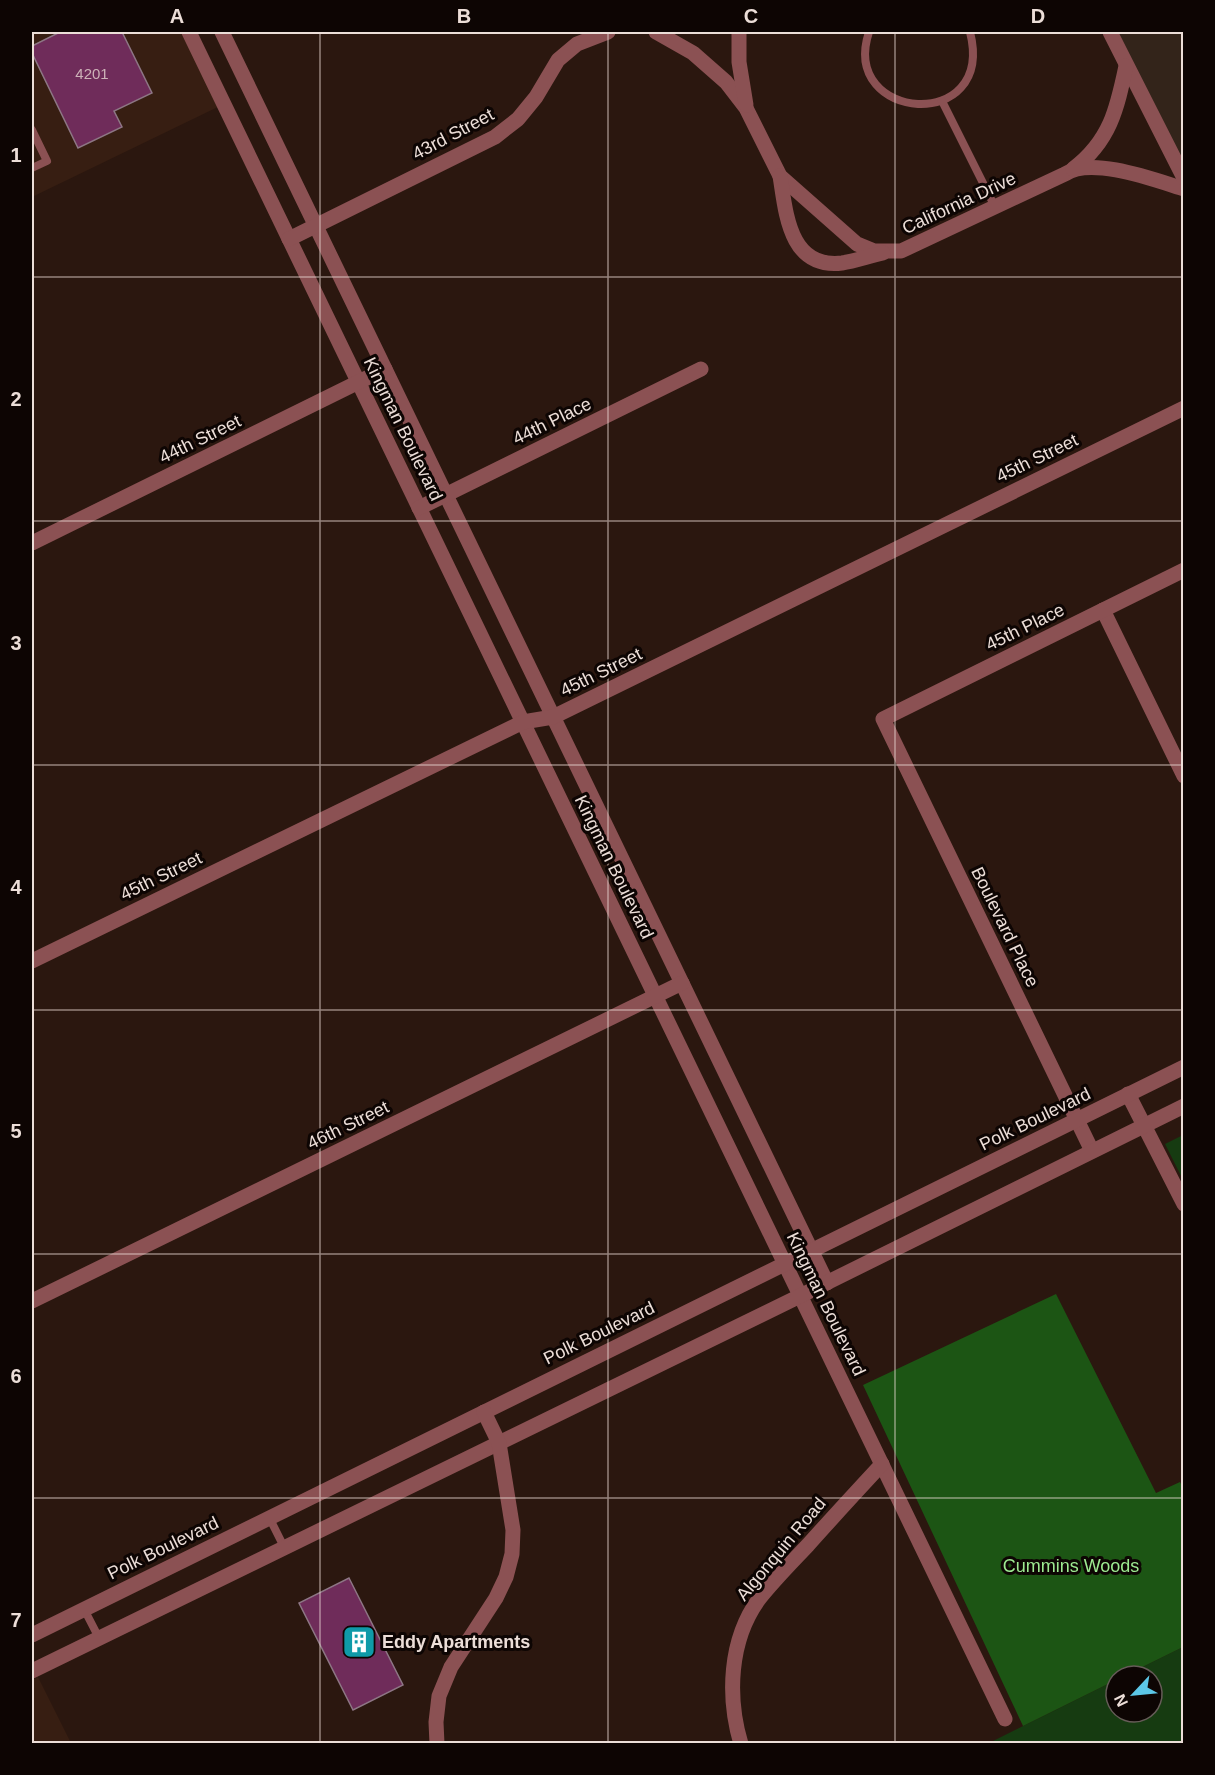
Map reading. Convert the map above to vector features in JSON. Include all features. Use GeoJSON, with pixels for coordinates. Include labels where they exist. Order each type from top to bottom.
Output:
{"type":"FeatureCollection","features":[{"type":"Feature","properties":{"kind":"street","name":"Kingman Boulevard"},"geometry":{"type":"LineString","coordinates":[[189,32],[1005,1719]]}},
{"type":"Feature","properties":{"kind":"street","name":"Kingman Boulevard"},"geometry":{"type":"LineString","coordinates":[[222,32],[827,1282]]}},
{"type":"Feature","properties":{"kind":"street","name":"43rd Street"},"geometry":{"type":"LineString","coordinates":[[289,239],[495,137],[518,119],[536,97],[558,60],[577,44],[608,32]]}},
{"type":"Feature","properties":{"kind":"street","name":"California Drive"},"geometry":{"type":"LineString","coordinates":[[656,32],[693,53],[726,82],[746,108],[780,176],[857,244],[874,251],[901,251],[1073,169],[1086,159],[1101,142],[1112,122],[1126,66]]}},
{"type":"Feature","properties":{"kind":"street","name":"California Drive"},"geometry":{"type":"LineString","coordinates":[[739,32],[739,62],[746,108]]}},
{"type":"Feature","properties":{"kind":"street"},"geometry":{"type":"LineString","coordinates":[[1110,32],[1184,178]]}},
{"type":"Feature","properties":{"kind":"street","name":"California Drive"},"geometry":{"type":"LineString","coordinates":[[1073,169],[1106,168],[1124,171],[1184,189]]}},
{"type":"Feature","properties":{"kind":"street"},"geometry":{"type":"LineString","coordinates":[[780,176],[791,235],[803,251],[820,261],[840,263],[888,252]]}},
{"type":"Feature","properties":{"kind":"street","name":"44th Street"},"geometry":{"type":"LineString","coordinates":[[32,543],[385,369]]}},
{"type":"Feature","properties":{"kind":"street","name":"44th Place"},"geometry":{"type":"LineString","coordinates":[[419,508],[701,369]]}},
{"type":"Feature","properties":{"kind":"street","name":"45th Street"},"geometry":{"type":"LineString","coordinates":[[32,961],[523,722],[553,717],[1184,408]]}},
{"type":"Feature","properties":{"kind":"street","name":"45th Place"},"geometry":{"type":"LineString","coordinates":[[883,719],[1184,570]]}},
{"type":"Feature","properties":{"kind":"street"},"geometry":{"type":"LineString","coordinates":[[1103,610],[1184,776]]}},
{"type":"Feature","properties":{"kind":"street","name":"Boulevard Place"},"geometry":{"type":"LineString","coordinates":[[883,719],[1092,1151]]}},
{"type":"Feature","properties":{"kind":"street","name":"46th Street"},"geometry":{"type":"LineString","coordinates":[[32,1301],[682,983]]}},
{"type":"Feature","properties":{"kind":"street","name":"Polk Boulevard"},"geometry":{"type":"LineString","coordinates":[[32,1635],[1184,1067]]}},
{"type":"Feature","properties":{"kind":"street"},"geometry":{"type":"LineString","coordinates":[[1128,1094],[1184,1204]]}},
{"type":"Feature","properties":{"kind":"street"},"geometry":{"type":"LineString","coordinates":[[32,1671],[1184,1106]]}},
{"type":"Feature","properties":{"kind":"street"},"geometry":{"type":"LineString","coordinates":[[437,1743],[436,1722],[439,1696],[451,1667],[496,1598],[506,1577],[512,1554],[513,1530],[499,1443],[484,1412]]}},
{"type":"Feature","properties":{"kind":"street","name":"Algonquin Road"},"geometry":{"type":"LineString","coordinates":[[741,1743],[735,1716],[732,1676],[738,1645],[750,1615],[758,1601],[779,1576],[882,1464]]}},
{"type":"Feature","properties":{"kind":"lane"},"geometry":{"type":"LineString","coordinates":[[869,32],[866,42],[866,58],[870,74],[879,88],[893,98],[915,105],[942,101],[963,84],[972,67],[974,50],[970,32]]}},
{"type":"Feature","properties":{"kind":"lane"},"geometry":{"type":"LineString","coordinates":[[942,101],[995,207]]}},
{"type":"Feature","properties":{"kind":"lane"},"geometry":{"type":"LineString","coordinates":[[32,130],[46,161],[32,168]]}},
{"type":"Feature","properties":{"kind":"lane"},"geometry":{"type":"LineString","coordinates":[[269,1517],[284,1548]]}},
{"type":"Feature","properties":{"kind":"lane"},"geometry":{"type":"LineString","coordinates":[[84,1608],[99,1638]]}},
{"type":"Feature","properties":{"kind":"shaded area"},"geometry":{"type":"Polygon","coordinates":[[[32,32],[189,32],[224,104],[32,197],[32,32]]]}},
{"type":"Feature","properties":{"kind":"shaded area"},"geometry":{"type":"Polygon","coordinates":[[[1110,32],[1183,32],[1183,178],[1110,32]]]}},
{"type":"Feature","properties":{"kind":"shaded area"},"geometry":{"type":"Polygon","coordinates":[[[38,1677],[71,1743],[32,1743],[32,1680],[38,1677]]]}},
{"type":"Feature","properties":{"kind":"green space"},"geometry":{"type":"Polygon","coordinates":[[[1183,1135],[1183,1180],[1165,1144],[1183,1135]]]}},
{"type":"Feature","properties":{"kind":"green space","name":"Cummins Woods"},"geometry":{"type":"Polygon","coordinates":[[[1056,1294],[1156,1493],[1180,1482],[1183,1488],[1183,1647],[1148,1664],[1104,1664],[1104,1686],[1023,1726],[863,1385],[1056,1294]]]}},
{"type":"Feature","properties":{"kind":"green space"},"geometry":{"type":"Polygon","coordinates":[[[1183,1647],[1183,1743],[987,1744],[1104,1686],[1104,1724],[1164,1724],[1164,1664],[1148,1664],[1183,1647]]]}},
{"type":"Feature","properties":{"kind":"building"},"geometry":{"type":"Polygon","coordinates":[[[60,32],[122,32],[152,93],[114,111],[122,127],[78,148],[32,53],[32,46],[60,32]]]}},
{"type":"Feature","properties":{"kind":"building","name":"Eddy Apartments"},"geometry":{"type":"Polygon","coordinates":[[[349,1578],[403,1685],[353,1710],[299,1603],[349,1578]]]}},
{"type":"Feature","properties":{"kind":"place","name":"Eddy Apartments"},"geometry":{"type":"Point","coordinates":[359,1642]}}]}
